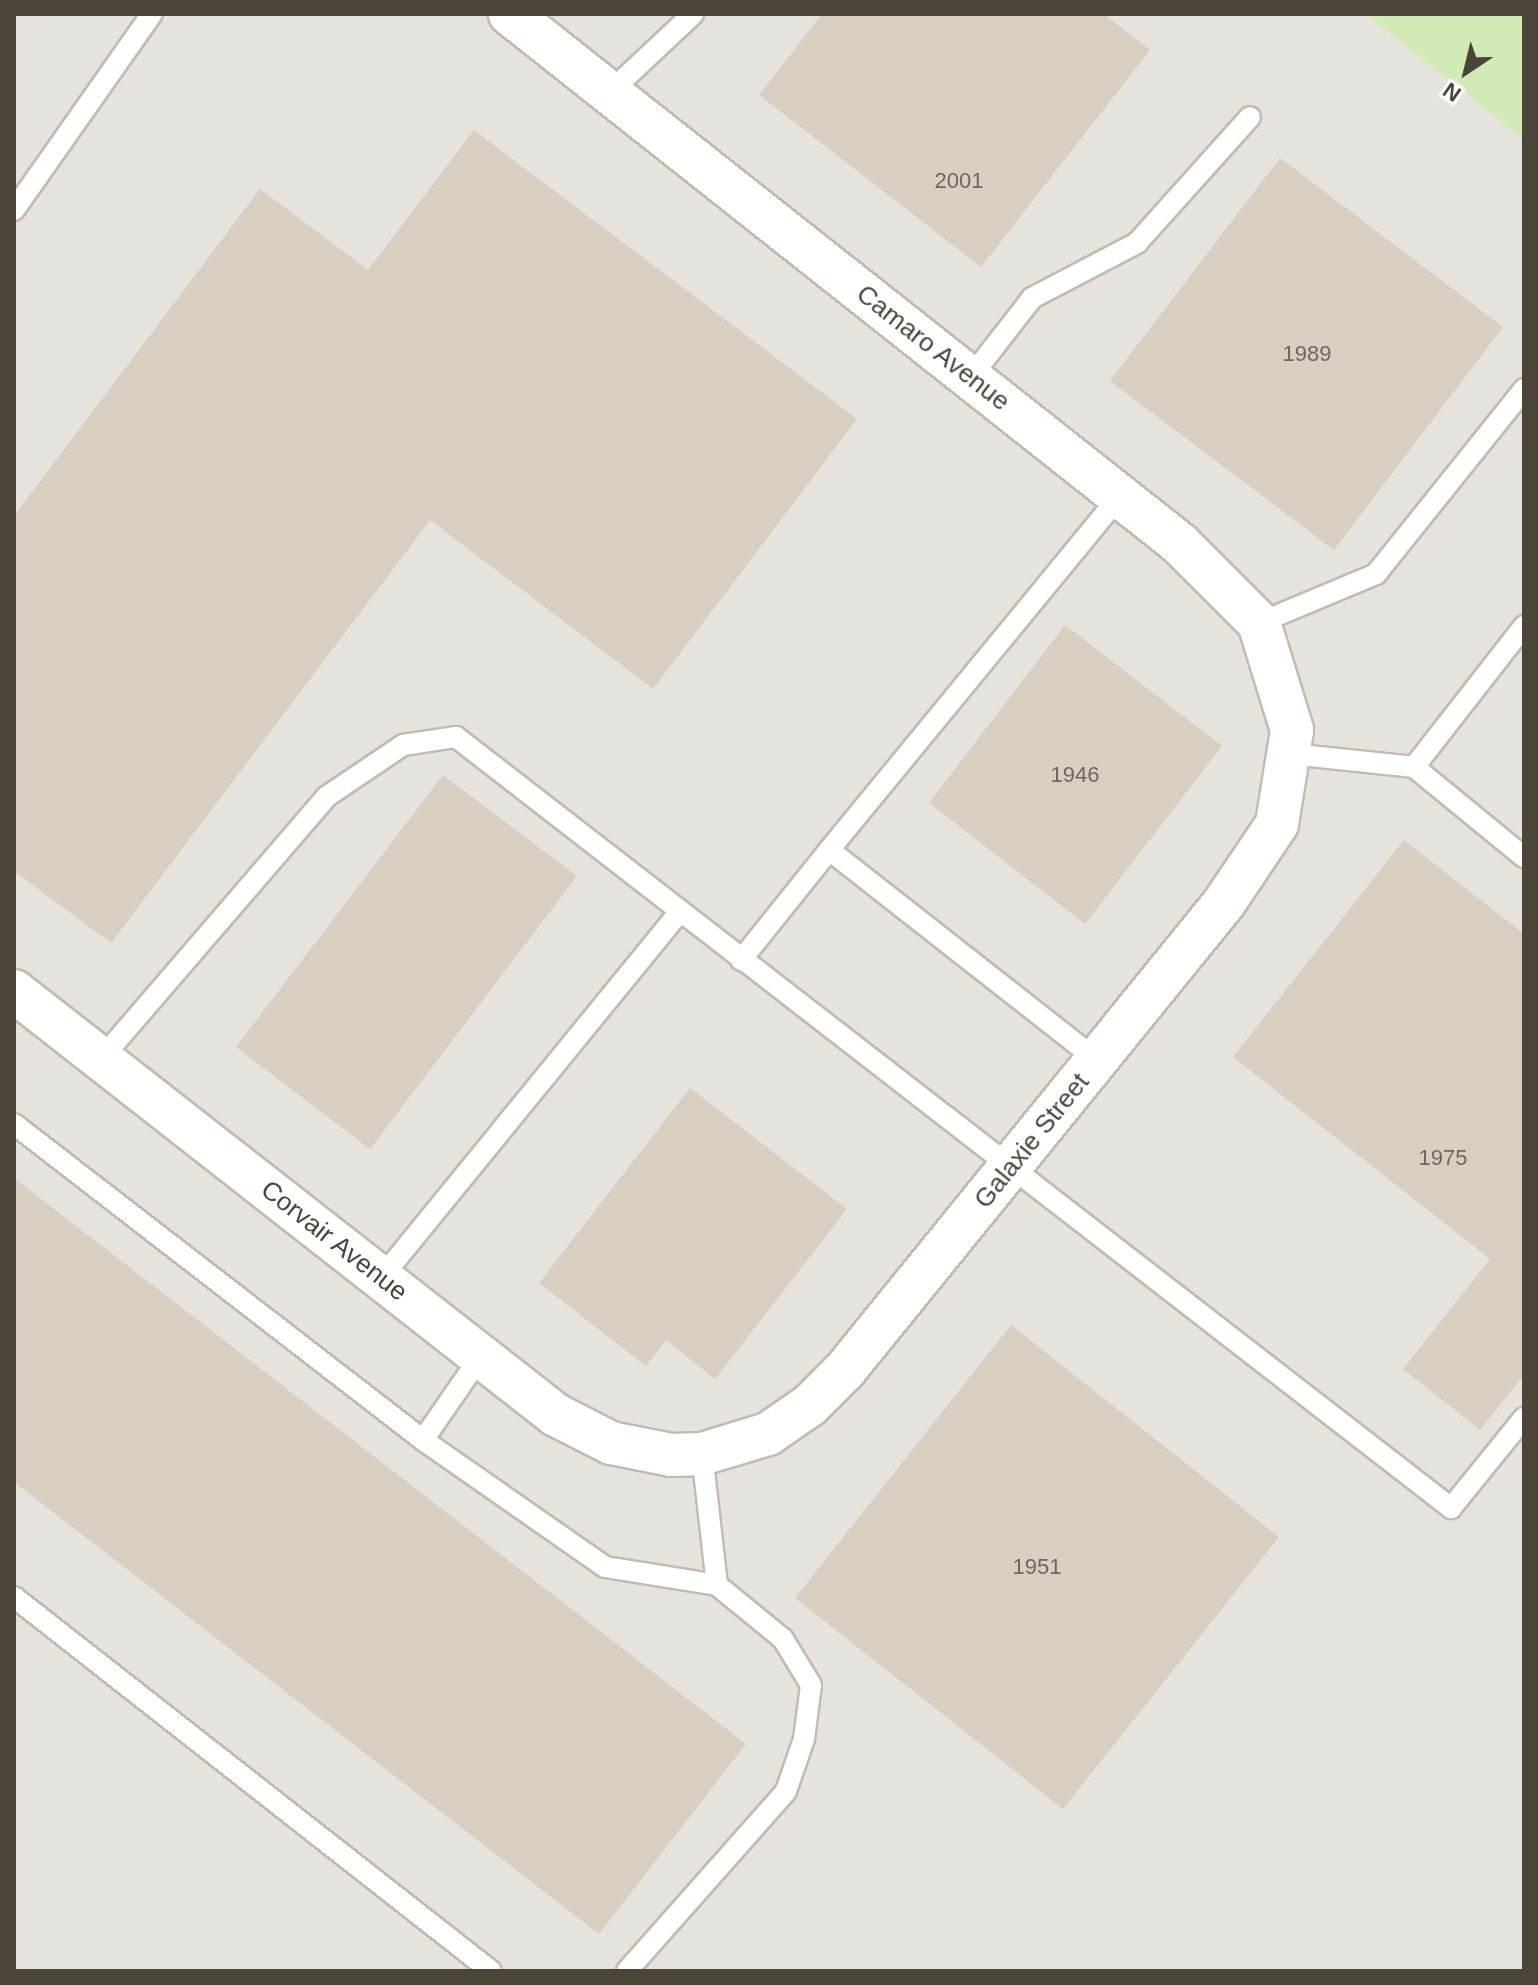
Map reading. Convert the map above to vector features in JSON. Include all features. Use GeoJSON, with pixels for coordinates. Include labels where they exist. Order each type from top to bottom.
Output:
{"type":"FeatureCollection","features":[{"type":"Feature","properties":{"kind":"street","name":"Camaro Avenue"},"geometry":{"type":"LineString","coordinates":[[510,14],[1179,543],[1259,623],[1292,742]]}},
{"type":"Feature","properties":{"kind":"street","name":"Galaxie Street"},"geometry":{"type":"LineString","coordinates":[[686,1455],[768,1434],[810,1405],[845,1370],[1224,903],[1277,824],[1292,742]]}},
{"type":"Feature","properties":{"kind":"street","name":"Corvair Avenue"},"geometry":{"type":"LineString","coordinates":[[14,991],[481,1356],[582,1431],[611,1443],[686,1455]]}},
{"type":"Feature","properties":{"kind":"lane"},"geometry":{"type":"LineString","coordinates":[[14,210],[152,14]]}},
{"type":"Feature","properties":{"kind":"lane"},"geometry":{"type":"LineString","coordinates":[[610,92],[693,14]]}},
{"type":"Feature","properties":{"kind":"lane"},"geometry":{"type":"LineString","coordinates":[[970,378],[1032,298],[1137,243],[1250,117]]}},
{"type":"Feature","properties":{"kind":"lane"},"geometry":{"type":"LineString","coordinates":[[1259,623],[1376,574],[1524,389]]}},
{"type":"Feature","properties":{"kind":"lane"},"geometry":{"type":"LineString","coordinates":[[741,960],[1120,496]]}},
{"type":"Feature","properties":{"kind":"lane"},"geometry":{"type":"LineString","coordinates":[[1414,767],[1524,626]]}},
{"type":"Feature","properties":{"kind":"lane"},"geometry":{"type":"LineString","coordinates":[[101,1059],[326,797],[403,745],[456,737],[1009,1169],[1451,1508],[1524,1418]]}},
{"type":"Feature","properties":{"kind":"lane"},"geometry":{"type":"LineString","coordinates":[[1292,742],[1414,767],[1524,857]]}},
{"type":"Feature","properties":{"kind":"lane"},"geometry":{"type":"LineString","coordinates":[[829,850],[1097,1060]]}},
{"type":"Feature","properties":{"kind":"lane"},"geometry":{"type":"LineString","coordinates":[[381,1278],[680,912]]}},
{"type":"Feature","properties":{"kind":"lane"},"geometry":{"type":"LineString","coordinates":[[14,1124],[423,1440],[605,1567],[717,1585],[783,1639],[811,1685],[804,1739],[786,1791],[627,1971]]}},
{"type":"Feature","properties":{"kind":"lane"},"geometry":{"type":"LineString","coordinates":[[423,1440],[481,1356]]}},
{"type":"Feature","properties":{"kind":"lane"},"geometry":{"type":"LineString","coordinates":[[686,1455],[717,1585]]}},
{"type":"Feature","properties":{"kind":"lane"},"geometry":{"type":"LineString","coordinates":[[14,1597],[491,1971]]}},
{"type":"Feature","properties":{"kind":"shaded area"},"geometry":{"type":"Polygon","coordinates":[[[14,14],[1365,14],[1524,140],[1524,1971],[14,1971],[14,14]]]}},
{"type":"Feature","properties":{"kind":"green space"},"geometry":{"type":"Polygon","coordinates":[[[1365,14],[1524,14],[1524,140],[1365,14]]]}},
{"type":"Feature","properties":{"kind":"building"},"geometry":{"type":"Polygon","coordinates":[[[822,14],[1104,14],[1150,50],[981,267],[759,95],[822,14]]]}},
{"type":"Feature","properties":{"kind":"building"},"geometry":{"type":"Polygon","coordinates":[[[474,130],[857,419],[653,689],[430,520],[111,943],[14,871],[14,516],[260,189],[368,270],[474,130]]]}},
{"type":"Feature","properties":{"kind":"building"},"geometry":{"type":"Polygon","coordinates":[[[1280,158],[1503,327],[1334,550],[1110,381],[1280,158]]]}},
{"type":"Feature","properties":{"kind":"building"},"geometry":{"type":"Polygon","coordinates":[[[1065,625],[1222,746],[1085,924],[929,803],[1065,625]]]}},
{"type":"Feature","properties":{"kind":"building"},"geometry":{"type":"Polygon","coordinates":[[[443,775],[577,876],[370,1149],[236,1047],[443,775]]]}},
{"type":"Feature","properties":{"kind":"building"},"geometry":{"type":"Polygon","coordinates":[[[1404,840],[1524,934],[1524,1375],[1480,1430],[1403,1369],[1490,1259],[1233,1057],[1404,840]]]}},
{"type":"Feature","properties":{"kind":"building"},"geometry":{"type":"Polygon","coordinates":[[[690,1088],[847,1209],[715,1379],[666,1340],[646,1366],[539,1283],[690,1088]]]}},
{"type":"Feature","properties":{"kind":"building"},"geometry":{"type":"Polygon","coordinates":[[[14,1178],[746,1744],[599,1934],[14,1482],[14,1178]]]}},
{"type":"Feature","properties":{"kind":"building"},"geometry":{"type":"Polygon","coordinates":[[[1011,1325],[1279,1537],[1063,1809],[795,1598],[1011,1325]]]}}]}
